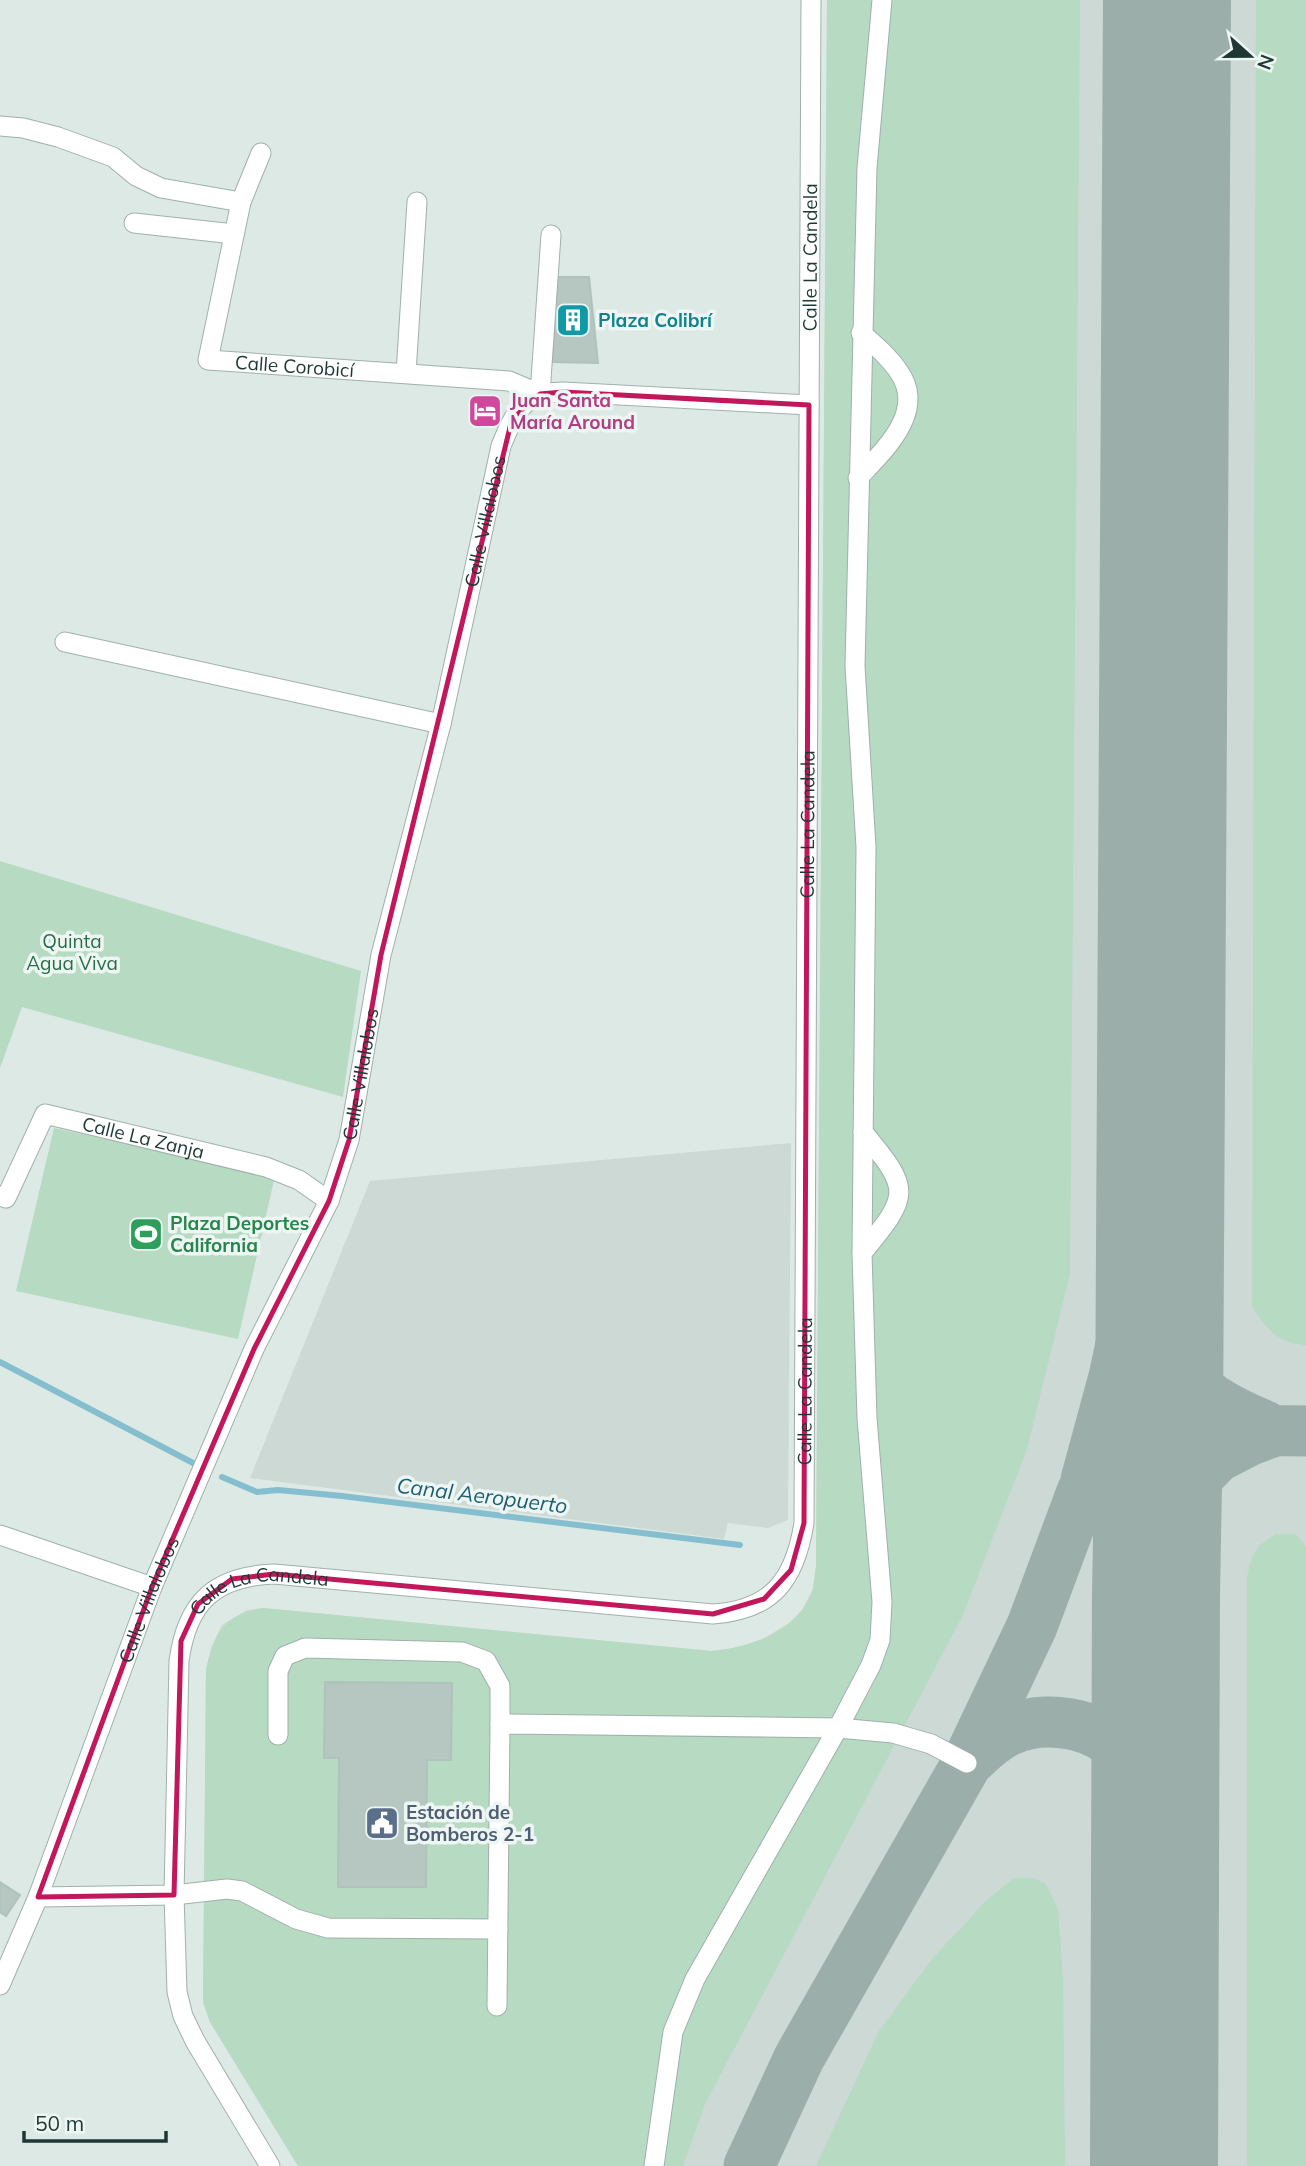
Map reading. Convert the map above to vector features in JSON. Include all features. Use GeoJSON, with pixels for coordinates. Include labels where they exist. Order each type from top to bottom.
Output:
{"type":"FeatureCollection","features":[{"type":"Feature","properties":{"kind":"street","name":"Calle La Candela"},"geometry":{"type":"LineString","coordinates":[[270,2166],[183,2017],[175,1968],[178,1661],[188,1621],[198,1604],[214,1589],[232,1579],[274,1574],[713,1614],[733,1613],[749,1608],[779,1587],[791,1570],[799,1549],[804,1522],[811,0]]}},
{"type":"Feature","properties":{"kind":"street"},"geometry":{"type":"LineString","coordinates":[[654,2166],[673,2032],[695,1979],[838,1728],[871,1665],[880,1640],[882,1602],[867,1418],[862,1253],[866,847],[855,666],[867,168],[883,0]]}},
{"type":"Feature","properties":{"kind":"street"},"geometry":{"type":"LineString","coordinates":[[0,126],[23,128],[58,137],[113,158],[136,177],[161,188],[241,202]]}},
{"type":"Feature","properties":{"kind":"street","name":"Calle Corobicí"},"geometry":{"type":"LineString","coordinates":[[261,153],[241,202],[208,360],[509,381],[540,394]]}},
{"type":"Feature","properties":{"kind":"street"},"geometry":{"type":"LineString","coordinates":[[406,373],[418,202]]}},
{"type":"Feature","properties":{"kind":"street"},"geometry":{"type":"LineString","coordinates":[[134,223],[234,234]]}},
{"type":"Feature","properties":{"kind":"street"},"geometry":{"type":"LineString","coordinates":[[551,235],[540,394],[563,392],[808,405]]}},
{"type":"Feature","properties":{"kind":"street"},"geometry":{"type":"LineString","coordinates":[[858,478],[898,431],[904,421],[908,398],[901,374],[862,333]]}},
{"type":"Feature","properties":{"kind":"street","name":"Calle Villalobos"},"geometry":{"type":"LineString","coordinates":[[0,1985],[6,1954],[38,1897],[152,1587],[254,1349],[329,1201],[349,1140],[381,955],[441,724],[501,446],[512,419],[525,404],[540,394]]}},
{"type":"Feature","properties":{"kind":"street"},"geometry":{"type":"LineString","coordinates":[[65,642],[441,724]]}},
{"type":"Feature","properties":{"kind":"street","name":"Calle La Zanja"},"geometry":{"type":"LineString","coordinates":[[0,1196],[6,1198],[46,1114],[266,1167],[299,1180],[329,1201]]}},
{"type":"Feature","properties":{"kind":"street"},"geometry":{"type":"LineString","coordinates":[[862,1253],[897,1206],[901,1188],[891,1166],[863,1132]]}},
{"type":"Feature","properties":{"kind":"street"},"geometry":{"type":"LineString","coordinates":[[0,1535],[152,1587]]}},
{"type":"Feature","properties":{"kind":"street"},"geometry":{"type":"LineString","coordinates":[[278,1735],[278,1671],[285,1656],[305,1648],[462,1652],[486,1661],[500,1686],[497,2006]]}},
{"type":"Feature","properties":{"kind":"street"},"geometry":{"type":"LineString","coordinates":[[500,1724],[838,1728],[893,1733],[931,1744],[967,1763]]}},
{"type":"Feature","properties":{"kind":"street"},"geometry":{"type":"LineString","coordinates":[[38,1897],[174,1895],[227,1889],[242,1891],[296,1919],[328,1928],[498,1929]]}},
{"type":"Feature","properties":{"kind":"highlighted area"},"geometry":{"type":"Polygon","coordinates":[[[563,392],[809,405],[804,1523],[791,1570],[764,1599],[713,1614],[274,1574],[232,1579],[198,1604],[181,1641],[174,1895],[38,1897],[152,1587],[254,1349],[329,1201],[349,1140],[381,955],[512,419],[540,394],[563,392]]]}},
{"type":"Feature","properties":{"kind":"shaded area"},"geometry":{"type":"Polygon","coordinates":[[[827,0],[1306,0],[1306,2166],[298,2166],[210,2022],[203,2002],[206,1670],[211,1648],[222,1625],[247,1610],[263,1608],[711,1651],[735,1648],[761,1640],[789,1623],[802,1610],[813,1589],[816,1566],[827,0]]]}},
{"type":"Feature","properties":{"kind":"shaded area"},"geometry":{"type":"Polygon","coordinates":[[[791,1143],[788,1520],[768,1528],[728,1523],[724,1539],[250,1478],[370,1181],[791,1143]]]}},
{"type":"Feature","properties":{"kind":"green space"},"geometry":{"type":"Polygon","coordinates":[[[827,0],[1080,0],[1070,1274],[1027,1449],[963,1615],[705,2104],[683,2166],[298,2166],[210,2022],[203,2002],[206,1670],[222,1628],[238,1615],[263,1608],[711,1651],[758,1641],[786,1626],[807,1603],[813,1588],[816,1566],[827,0]]]}},
{"type":"Feature","properties":{"kind":"green space"},"geometry":{"type":"Polygon","coordinates":[[[1256,0],[1306,0],[1306,1345],[1280,1338],[1262,1321],[1252,1306],[1256,0]]]}},
{"type":"Feature","properties":{"kind":"green space","name":"Quinta Agua Viva"},"geometry":{"type":"Polygon","coordinates":[[[0,861],[361,971],[343,1097],[22,1007],[0,1068],[0,861]]]}},
{"type":"Feature","properties":{"kind":"green space","name":"Plaza Deportes California"},"geometry":{"type":"Polygon","coordinates":[[[54,1128],[275,1176],[238,1339],[16,1291],[54,1128]]]}},
{"type":"Feature","properties":{"kind":"green space"},"geometry":{"type":"Polygon","coordinates":[[[1276,1534],[1295,1534],[1306,1546],[1306,2166],[1247,2166],[1247,1577],[1255,1551],[1276,1534]]]}},
{"type":"Feature","properties":{"kind":"green space"},"geometry":{"type":"Polygon","coordinates":[[[1014,1878],[1033,1878],[1046,1884],[1058,1909],[1063,1980],[1065,2166],[816,2166],[879,2031],[932,1959],[987,1900],[1014,1878]]]}},
{"type":"Feature","properties":{"kind":"building","name":"Plaza Colibrí"},"geometry":{"type":"Polygon","coordinates":[[[556,277],[589,277],[598,363],[552,362],[556,277]]]}},
{"type":"Feature","properties":{"kind":"building","name":"Estación de Bomberos 2-1"},"geometry":{"type":"Polygon","coordinates":[[[325,1682],[452,1683],[451,1760],[427,1760],[426,1887],[338,1887],[339,1758],[324,1758],[325,1682]]]}},
{"type":"Feature","properties":{"kind":"building"},"geometry":{"type":"Polygon","coordinates":[[[0,1882],[20,1895],[6,1916],[0,1912],[0,1882]]]}},
{"type":"Feature","properties":{"kind":"waterway"},"geometry":{"type":"LineString","coordinates":[[0,1362],[195,1464]]}},
{"type":"Feature","properties":{"kind":"waterway","name":"Canal Aeropuerto"},"geometry":{"type":"LineString","coordinates":[[222,1477],[257,1492],[278,1490],[342,1496],[740,1545]]}},
{"type":"Feature","properties":{"kind":"taxiway"},"geometry":{"type":"LineString","coordinates":[[1086,1480],[1114,1377],[1130,1302],[1160,1113]]}},
{"type":"Feature","properties":{"kind":"taxiway"},"geometry":{"type":"LineString","coordinates":[[1159,1314],[1173,1357],[1190,1381],[1225,1407],[1265,1426]]}},
{"type":"Feature","properties":{"kind":"taxiway"},"geometry":{"type":"LineString","coordinates":[[749,2166],[799,2058],[967,1763],[1032,1626],[1082,1492],[1097,1467],[1117,1447],[1159,1429],[1306,1431]]}},
{"type":"Feature","properties":{"kind":"taxiway"},"geometry":{"type":"LineString","coordinates":[[1156,1594],[1168,1526],[1188,1487],[1217,1457],[1272,1432]]}},
{"type":"Feature","properties":{"kind":"taxiway"},"geometry":{"type":"LineString","coordinates":[[967,1763],[998,1736],[1010,1730],[1035,1723],[1076,1725],[1101,1735],[1119,1748],[1156,1797]]}},
{"type":"Feature","properties":{"kind":"runway"},"geometry":{"type":"LineString","coordinates":[[1154,2166],[1167,0]]}},
{"type":"Feature","properties":{"kind":"place","name":"Plaza Colibrí"},"geometry":{"type":"Point","coordinates":[573,320]}},
{"type":"Feature","properties":{"kind":"place","name":"Juan Santa María Around"},"geometry":{"type":"Point","coordinates":[485,411]}},
{"type":"Feature","properties":{"kind":"place","name":"Plaza Deportes California"},"geometry":{"type":"Point","coordinates":[146,1234]}},
{"type":"Feature","properties":{"kind":"place","name":"Estación de Bomberos 2-1"},"geometry":{"type":"Point","coordinates":[382,1823]}}]}
